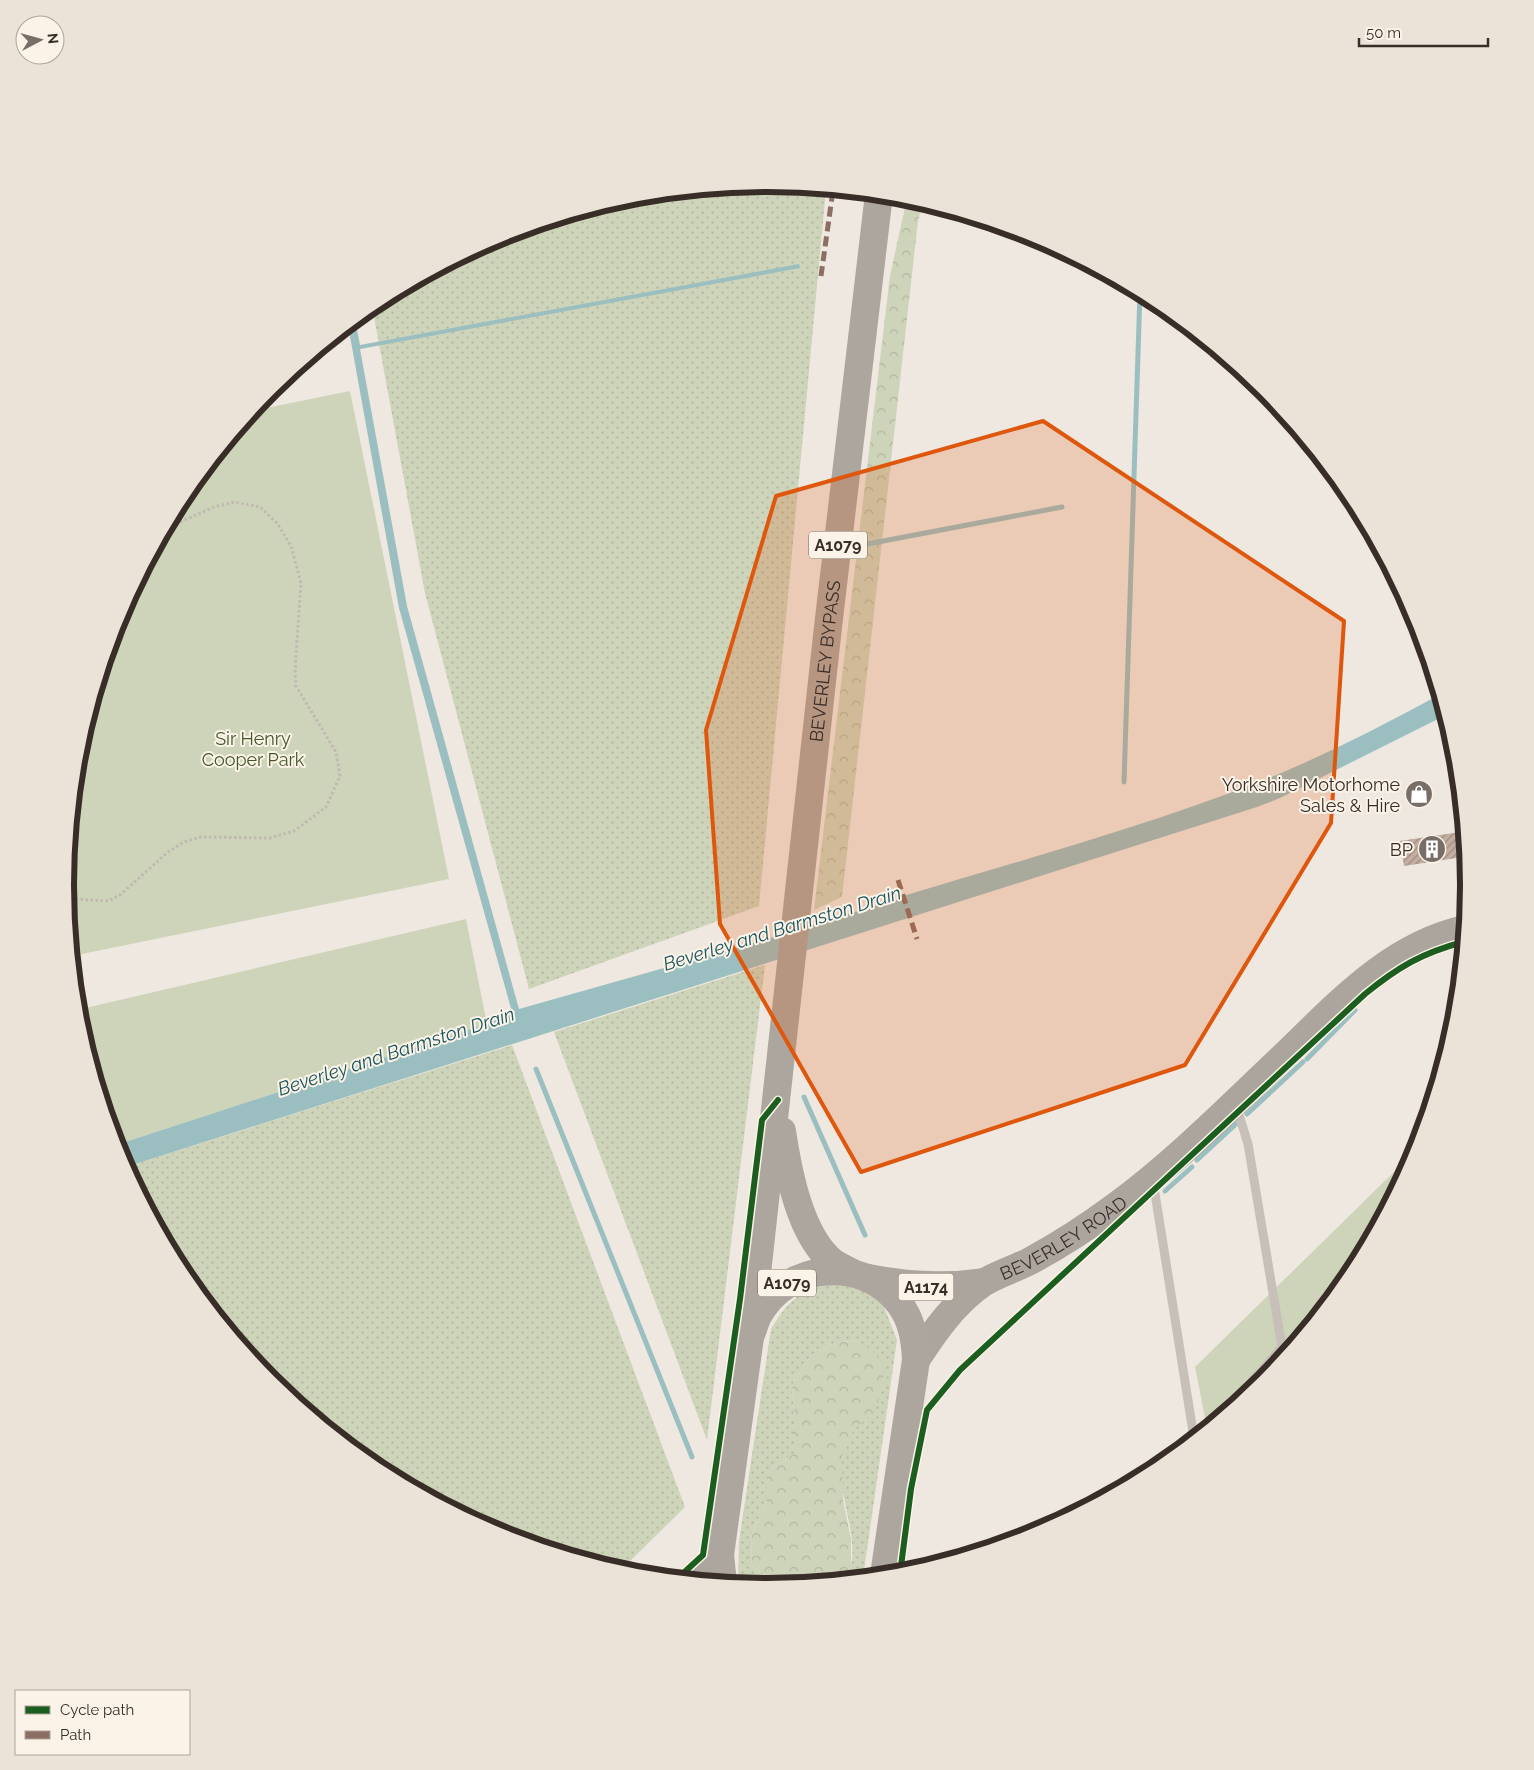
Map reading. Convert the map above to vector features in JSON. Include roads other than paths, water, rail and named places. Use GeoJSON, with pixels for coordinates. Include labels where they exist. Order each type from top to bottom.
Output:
{"type":"FeatureCollection","features":[{"type":"Feature","properties":{"kind":"highway","name":"BEVERLEY BYPASS"},"geometry":{"type":"LineString","coordinates":[[750,1337],[778,1100],[858,364],[878,201]]}},
{"type":"Feature","properties":{"kind":"highway","name":"BEVERLEY BYPASS"},"geometry":{"type":"LineString","coordinates":[[778,1100],[788,1164],[799,1206],[808,1229],[821,1250],[834,1263],[860,1275],[890,1293],[910,1320],[915,1340],[916,1360],[885,1568]]}},
{"type":"Feature","properties":{"kind":"highway","name":"A1079"},"geometry":{"type":"LineString","coordinates":[[722,1577],[720,1555],[750,1337],[758,1316],[770,1298],[787,1283],[807,1274],[829,1270],[860,1275]]}},
{"type":"Feature","properties":{"kind":"main road","name":"BEVERLEY ROAD"},"geometry":{"type":"LineString","coordinates":[[860,1275],[926,1287],[955,1286],[984,1282],[1030,1262],[1067,1240],[1117,1206],[1230,1106],[1365,980],[1393,960],[1426,942],[1459,931]]}},
{"type":"Feature","properties":{"kind":"main road","name":"BEVERLEY ROAD"},"geometry":{"type":"LineString","coordinates":[[916,1360],[946,1318],[984,1282]]}},
{"type":"Feature","properties":{"kind":"main road"},"geometry":{"type":"LineString","coordinates":[[702,1575],[720,1555]]}},
{"type":"Feature","properties":{"kind":"lane"},"geometry":{"type":"LineString","coordinates":[[1230,1106],[1240,1118],[1248,1144],[1286,1345]]}},
{"type":"Feature","properties":{"kind":"lane"},"geometry":{"type":"LineString","coordinates":[[1152,1176],[1193,1432]]}},
{"type":"Feature","properties":{"kind":"water"},"geometry":{"type":"Polygon","coordinates":[[[799,264],[800,268],[360,349],[407,606],[519,1009],[767,939],[884,903],[893,903],[900,897],[1163,817],[1298,766],[1369,732],[1434,697],[1440,718],[1280,798],[1257,807],[133,1165],[124,1142],[487,1024],[512,1012],[399,608],[349,332],[356,327],[360,345],[799,264]]]}},
{"type":"Feature","properties":{"kind":"waterway"},"geometry":{"type":"LineString","coordinates":[[1124,782],[1140,301]]}},
{"type":"Feature","properties":{"kind":"waterway"},"geometry":{"type":"LineString","coordinates":[[862,545],[1062,507]]}},
{"type":"Feature","properties":{"kind":"waterway"},"geometry":{"type":"LineString","coordinates":[[1307,1059],[1355,1010]]}},
{"type":"Feature","properties":{"kind":"waterway"},"geometry":{"type":"LineString","coordinates":[[1247,1114],[1303,1062]]}},
{"type":"Feature","properties":{"kind":"waterway"},"geometry":{"type":"LineString","coordinates":[[536,1069],[692,1457]]}},
{"type":"Feature","properties":{"kind":"waterway"},"geometry":{"type":"LineString","coordinates":[[804,1097],[865,1235]]}},
{"type":"Feature","properties":{"kind":"waterway"},"geometry":{"type":"LineString","coordinates":[[1197,1160],[1236,1124]]}},
{"type":"Feature","properties":{"kind":"waterway"},"geometry":{"type":"LineString","coordinates":[[1165,1191],[1192,1167]]}},
{"type":"Feature","properties":{"kind":"place","name":"Yorkshire Motorhome Sales & Hire"},"geometry":{"type":"Point","coordinates":[1419,794]}},
{"type":"Feature","properties":{"kind":"place","name":"BP"},"geometry":{"type":"Point","coordinates":[1432,849]}},
{"type":"Feature","properties":{"kind":"park label","name":"Sir Henry Cooper Park"},"geometry":{"type":"Point","coordinates":[253,748]}},
{"type":"Feature","properties":{"kind":"water label","name":"Beverley and Barmston Drain"},"geometry":{"type":"Point","coordinates":[782,928]}},
{"type":"Feature","properties":{"kind":"water label","name":"Beverley and Barmston Drain"},"geometry":{"type":"Point","coordinates":[396,1051]}}]}
